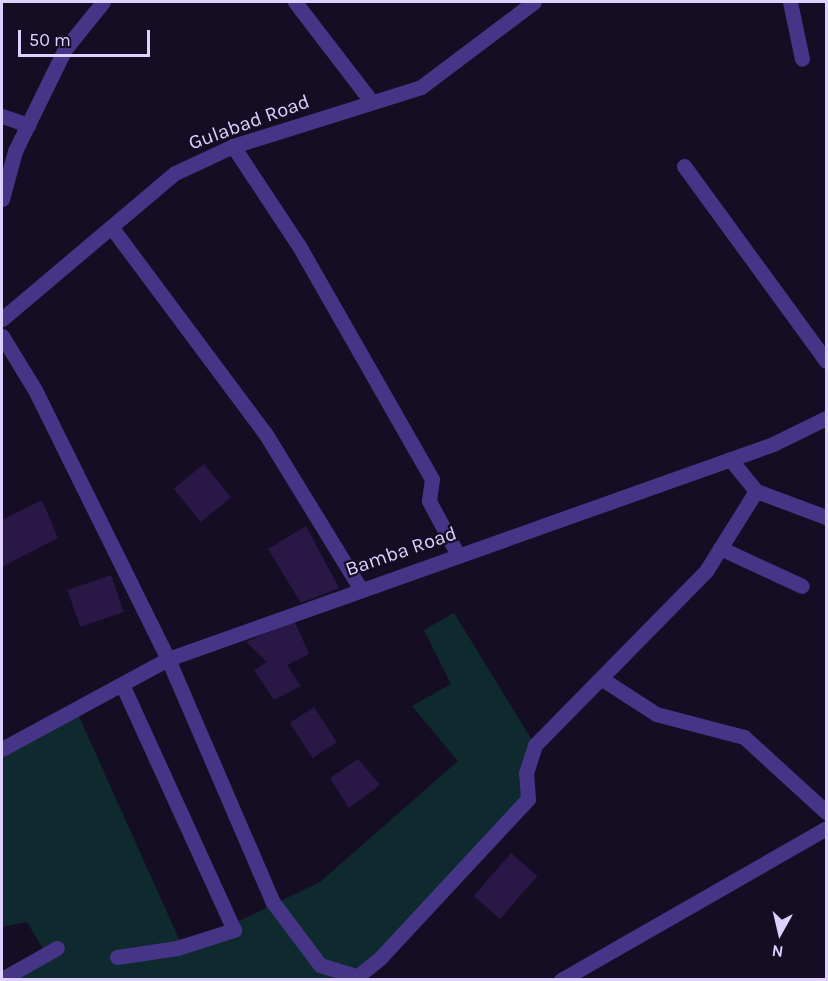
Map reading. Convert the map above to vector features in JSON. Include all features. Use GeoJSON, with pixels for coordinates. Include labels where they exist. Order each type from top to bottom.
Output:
{"type":"FeatureCollection","features":[{"type":"Feature","properties":{"kind":"street"},"geometry":{"type":"LineString","coordinates":[[2,196],[28,125],[65,49],[103,2]]}},
{"type":"Feature","properties":{"kind":"street"},"geometry":{"type":"LineString","coordinates":[[295,2],[371,101]]}},
{"type":"Feature","properties":{"kind":"street","name":"Gulabad Road"},"geometry":{"type":"LineString","coordinates":[[5,309],[112,228],[175,173],[233,146],[421,87],[534,2]]}},
{"type":"Feature","properties":{"kind":"street"},"geometry":{"type":"LineString","coordinates":[[790,2],[802,59]]}},
{"type":"Feature","properties":{"kind":"street"},"geometry":{"type":"LineString","coordinates":[[2,116],[28,125]]}},
{"type":"Feature","properties":{"kind":"street"},"geometry":{"type":"LineString","coordinates":[[233,146],[299,246],[432,479],[429,501],[457,553]]}},
{"type":"Feature","properties":{"kind":"street"},"geometry":{"type":"LineString","coordinates":[[684,166],[826,361]]}},
{"type":"Feature","properties":{"kind":"street"},"geometry":{"type":"LineString","coordinates":[[112,228],[265,433],[360,588]]}},
{"type":"Feature","properties":{"kind":"street"},"geometry":{"type":"LineString","coordinates":[[2,336],[34,390],[168,659],[272,901],[320,966],[355,978],[389,949],[528,799],[526,773],[535,745],[706,571],[756,491]]}},
{"type":"Feature","properties":{"kind":"street","name":"Bamba Road"},"geometry":{"type":"LineString","coordinates":[[2,748],[123,686],[168,659],[457,553],[730,459],[826,418]]}},
{"type":"Feature","properties":{"kind":"street"},"geometry":{"type":"LineString","coordinates":[[730,459],[756,491],[826,517]]}},
{"type":"Feature","properties":{"kind":"street"},"geometry":{"type":"LineString","coordinates":[[720,548],[802,586]]}},
{"type":"Feature","properties":{"kind":"street"},"geometry":{"type":"LineString","coordinates":[[602,679],[656,714],[744,737],[826,812]]}},
{"type":"Feature","properties":{"kind":"street"},"geometry":{"type":"LineString","coordinates":[[117,957],[177,948],[234,930],[123,686]]}},
{"type":"Feature","properties":{"kind":"street"},"geometry":{"type":"LineString","coordinates":[[561,980],[826,828]]}},
{"type":"Feature","properties":{"kind":"street"},"geometry":{"type":"LineString","coordinates":[[2,979],[57,948]]}},
{"type":"Feature","properties":{"kind":"green space"},"geometry":{"type":"Polygon","coordinates":[[[454,613],[535,745],[528,799],[353,979],[8,979],[47,956],[27,922],[2,927],[2,749],[77,712],[183,948],[320,882],[458,761],[412,706],[451,684],[424,630],[454,613]]]}},
{"type":"Feature","properties":{"kind":"building"},"geometry":{"type":"Polygon","coordinates":[[[204,464],[231,497],[201,522],[174,489],[204,464]]]}},
{"type":"Feature","properties":{"kind":"building"},"geometry":{"type":"Polygon","coordinates":[[[42,500],[58,538],[2,567],[2,520],[42,500]]]}},
{"type":"Feature","properties":{"kind":"building"},"geometry":{"type":"Polygon","coordinates":[[[306,526],[339,588],[301,603],[268,549],[306,526]]]}},
{"type":"Feature","properties":{"kind":"building"},"geometry":{"type":"Polygon","coordinates":[[[111,575],[124,612],[80,627],[68,590],[111,575]]]}},
{"type":"Feature","properties":{"kind":"building"},"geometry":{"type":"Polygon","coordinates":[[[294,620],[309,654],[287,665],[301,686],[274,700],[254,670],[267,662],[246,642],[294,620]]]}},
{"type":"Feature","properties":{"kind":"building"},"geometry":{"type":"Polygon","coordinates":[[[314,707],[337,742],[313,758],[290,723],[314,707]]]}},
{"type":"Feature","properties":{"kind":"building"},"geometry":{"type":"Polygon","coordinates":[[[358,759],[380,785],[349,808],[330,778],[358,759]]]}},
{"type":"Feature","properties":{"kind":"building"},"geometry":{"type":"Polygon","coordinates":[[[511,853],[537,876],[500,919],[474,896],[511,853]]]}}]}
